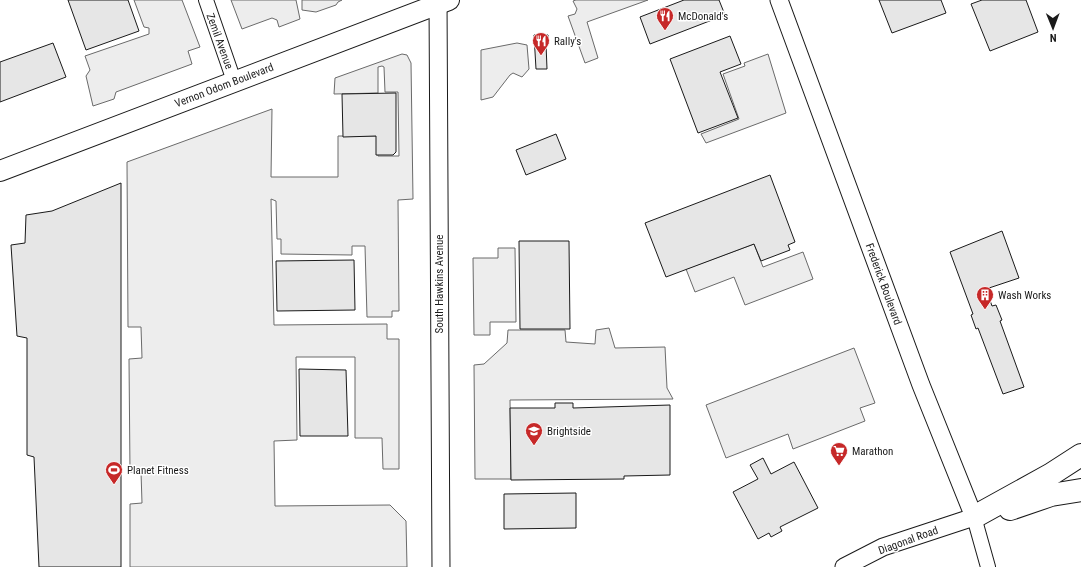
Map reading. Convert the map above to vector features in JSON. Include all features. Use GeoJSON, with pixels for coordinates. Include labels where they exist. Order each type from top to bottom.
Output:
{"type":"FeatureCollection","features":[{"type":"Feature","properties":{"kind":"highway"},"geometry":{"type":"LineString","coordinates":[[974,517],[1050,475],[1081,455]]}},
{"type":"Feature","properties":{"kind":"highway"},"geometry":{"type":"LineString","coordinates":[[974,517],[1015,508],[1051,495],[1081,490]]}},
{"type":"Feature","properties":{"kind":"main road","name":"Vernon Odom Boulevard"},"geometry":{"type":"LineString","coordinates":[[0,170],[442,1]]}},
{"type":"Feature","properties":{"kind":"street","name":"Zemil Avenue"},"geometry":{"type":"LineString","coordinates":[[206,0],[234,81]]}},
{"type":"Feature","properties":{"kind":"street","name":"Frederick Boulevard"},"geometry":{"type":"LineString","coordinates":[[779,0],[921,385],[974,517],[988,567]]}},
{"type":"Feature","properties":{"kind":"street","name":"South Hawkins Avenue"},"geometry":{"type":"LineString","coordinates":[[441,567],[442,1]]}},
{"type":"Feature","properties":{"kind":"street","name":"Diagonal Road"},"geometry":{"type":"LineString","coordinates":[[844,567],[883,547],[974,517]]}},
{"type":"Feature","properties":{"kind":"shaded area"},"geometry":{"type":"Polygon","coordinates":[[[134,0],[182,0],[200,47],[188,51],[192,64],[116,92],[114,99],[93,106],[86,76],[90,70],[85,56],[149,34],[149,28],[144,27],[134,0]]]}},
{"type":"Feature","properties":{"kind":"shaded area"},"geometry":{"type":"Polygon","coordinates":[[[231,0],[296,0],[300,19],[279,27],[277,20],[272,18],[242,29],[231,0]]]}},
{"type":"Feature","properties":{"kind":"shaded area"},"geometry":{"type":"Polygon","coordinates":[[[302,0],[342,0],[336,5],[316,12],[302,10],[302,0]]]}},
{"type":"Feature","properties":{"kind":"shaded area"},"geometry":{"type":"Polygon","coordinates":[[[648,0],[587,22],[598,58],[585,63],[568,16],[575,14],[577,9],[573,1],[648,0]]]}},
{"type":"Feature","properties":{"kind":"shaded area"},"geometry":{"type":"Polygon","coordinates":[[[517,43],[527,45],[529,69],[522,77],[513,73],[493,97],[481,100],[481,50],[517,43]]]}},
{"type":"Feature","properties":{"kind":"shaded area"},"geometry":{"type":"Polygon","coordinates":[[[402,54],[407,55],[411,63],[413,199],[398,200],[399,311],[392,311],[392,317],[367,317],[365,246],[352,246],[352,255],[281,254],[281,239],[277,239],[276,201],[271,199],[274,325],[387,324],[387,339],[399,339],[399,469],[383,469],[382,438],[355,438],[355,357],[296,357],[297,440],[274,441],[275,506],[390,505],[406,521],[407,567],[130,567],[130,504],[142,503],[141,472],[130,472],[129,359],[142,358],[141,327],[128,327],[127,162],[272,109],[271,177],[338,177],[338,136],[377,136],[378,156],[399,156],[398,92],[385,92],[384,67],[378,67],[378,93],[334,94],[335,78],[402,54]]]}},
{"type":"Feature","properties":{"kind":"shaded area"},"geometry":{"type":"Polygon","coordinates":[[[768,54],[786,113],[706,143],[701,134],[739,119],[723,74],[745,66],[744,63],[768,54]]]}},
{"type":"Feature","properties":{"kind":"shaded area"},"geometry":{"type":"Polygon","coordinates":[[[754,244],[763,267],[803,252],[813,279],[745,305],[734,277],[695,292],[686,269],[754,244]]]}},
{"type":"Feature","properties":{"kind":"shaded area"},"geometry":{"type":"Polygon","coordinates":[[[498,248],[515,248],[516,322],[490,322],[490,335],[474,335],[473,258],[498,258],[498,248]]]}},
{"type":"Feature","properties":{"kind":"shaded area"},"geometry":{"type":"Polygon","coordinates":[[[609,328],[615,348],[665,347],[667,388],[673,399],[510,400],[511,479],[475,479],[474,365],[484,364],[507,343],[508,330],[565,330],[566,342],[595,344],[596,330],[609,328]]]}},
{"type":"Feature","properties":{"kind":"shaded area"},"geometry":{"type":"Polygon","coordinates":[[[854,348],[875,403],[860,408],[865,421],[793,449],[788,434],[726,458],[706,405],[854,348]]]}},
{"type":"Feature","properties":{"kind":"building"},"geometry":{"type":"Polygon","coordinates":[[[68,0],[128,0],[139,31],[86,50],[68,0]]]}},
{"type":"Feature","properties":{"kind":"building","name":"McDonald's"},"geometry":{"type":"Polygon","coordinates":[[[684,0],[719,0],[725,15],[650,44],[640,17],[684,0]]]}},
{"type":"Feature","properties":{"kind":"building"},"geometry":{"type":"Polygon","coordinates":[[[879,0],[941,0],[946,13],[892,33],[879,0]]]}},
{"type":"Feature","properties":{"kind":"building"},"geometry":{"type":"Polygon","coordinates":[[[982,0],[1026,0],[1038,32],[990,51],[971,4],[982,0]]]}},
{"type":"Feature","properties":{"kind":"building","name":"Rally's"},"geometry":{"type":"Polygon","coordinates":[[[534,35],[548,35],[548,44],[546,44],[547,69],[536,69],[534,35]]]}},
{"type":"Feature","properties":{"kind":"building"},"geometry":{"type":"Polygon","coordinates":[[[730,36],[741,64],[720,72],[738,118],[698,133],[670,59],[730,36]]]}},
{"type":"Feature","properties":{"kind":"building"},"geometry":{"type":"Polygon","coordinates":[[[53,43],[66,77],[0,102],[0,62],[53,43]]]}},
{"type":"Feature","properties":{"kind":"building"},"geometry":{"type":"Polygon","coordinates":[[[396,93],[396,152],[393,155],[376,155],[376,136],[343,137],[342,94],[396,93]]]}},
{"type":"Feature","properties":{"kind":"building"},"geometry":{"type":"Polygon","coordinates":[[[556,134],[566,159],[526,175],[516,150],[556,134]]]}},
{"type":"Feature","properties":{"kind":"building"},"geometry":{"type":"Polygon","coordinates":[[[770,175],[795,242],[788,245],[790,250],[761,261],[754,244],[666,277],[645,223],[770,175]]]}},
{"type":"Feature","properties":{"kind":"building"},"geometry":{"type":"Polygon","coordinates":[[[121,183],[121,567],[39,567],[34,457],[27,455],[27,338],[17,336],[11,245],[25,243],[26,215],[52,211],[121,183]]]}},
{"type":"Feature","properties":{"kind":"building","name":"Wash Works"},"geometry":{"type":"Polygon","coordinates":[[[1002,231],[1019,278],[986,289],[992,306],[996,305],[1002,320],[1000,321],[1024,387],[1003,394],[978,328],[976,329],[971,315],[973,314],[950,252],[1002,231]]]}},
{"type":"Feature","properties":{"kind":"building"},"geometry":{"type":"Polygon","coordinates":[[[519,241],[569,241],[570,329],[520,329],[519,241]]]}},
{"type":"Feature","properties":{"kind":"building"},"geometry":{"type":"Polygon","coordinates":[[[354,260],[355,310],[277,311],[276,261],[354,260]]]}},
{"type":"Feature","properties":{"kind":"building"},"geometry":{"type":"Polygon","coordinates":[[[299,369],[346,370],[348,436],[300,436],[299,369]]]}},
{"type":"Feature","properties":{"kind":"building"},"geometry":{"type":"Polygon","coordinates":[[[555,403],[573,403],[573,408],[670,405],[670,475],[624,476],[624,479],[511,480],[510,408],[555,408],[555,403]]]}},
{"type":"Feature","properties":{"kind":"building"},"geometry":{"type":"Polygon","coordinates":[[[763,458],[771,474],[794,462],[818,508],[780,527],[782,531],[771,537],[769,533],[758,539],[733,492],[758,479],[750,465],[763,458]]]}},
{"type":"Feature","properties":{"kind":"building"},"geometry":{"type":"Polygon","coordinates":[[[576,493],[576,528],[504,529],[504,494],[576,493]]]}},
{"type":"Feature","properties":{"kind":"place","name":"McDonald's"},"geometry":{"type":"Point","coordinates":[665,31]}},
{"type":"Feature","properties":{"kind":"place","name":"Rally's"},"geometry":{"type":"Point","coordinates":[541,56]}},
{"type":"Feature","properties":{"kind":"place","name":"Wash Works"},"geometry":{"type":"Point","coordinates":[985,310]}},
{"type":"Feature","properties":{"kind":"place","name":"Brightside"},"geometry":{"type":"Point","coordinates":[534,446]}},
{"type":"Feature","properties":{"kind":"place","name":"Marathon"},"geometry":{"type":"Point","coordinates":[839,466]}},
{"type":"Feature","properties":{"kind":"place","name":"Planet Fitness"},"geometry":{"type":"Point","coordinates":[114,485]}}]}
